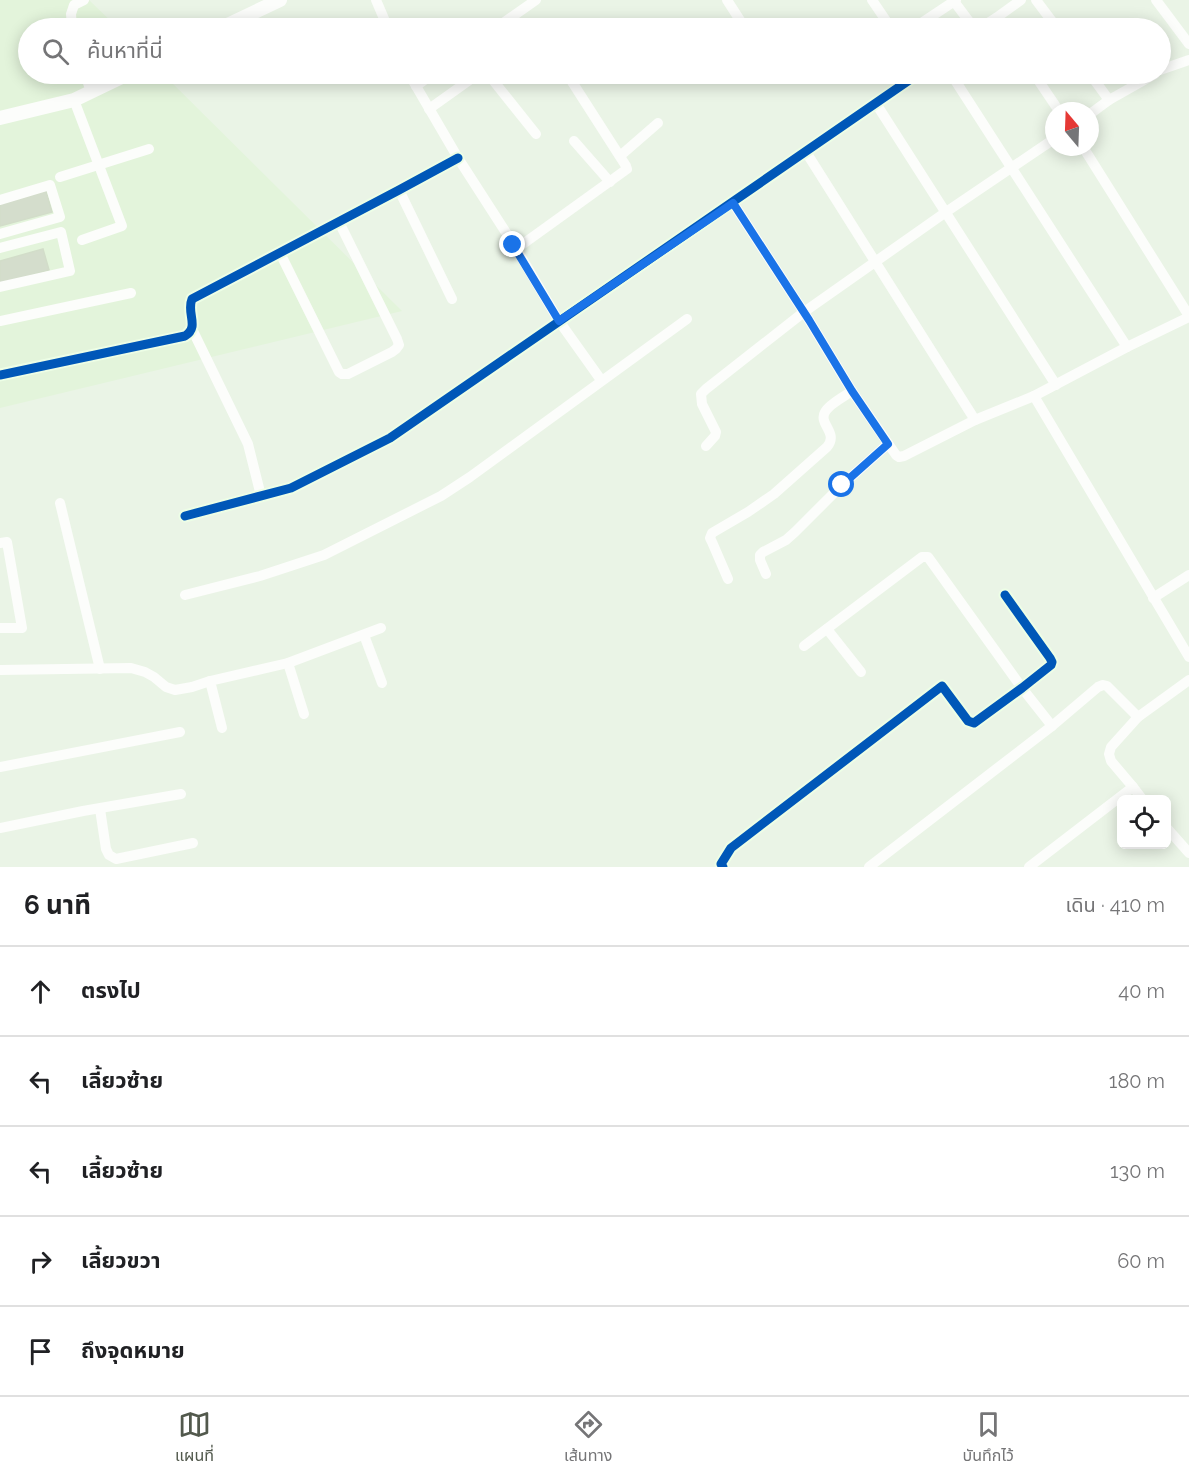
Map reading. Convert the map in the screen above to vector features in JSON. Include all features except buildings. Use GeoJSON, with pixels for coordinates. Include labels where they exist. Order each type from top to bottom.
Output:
{"type":"FeatureCollection","features":[{"type":"Feature","properties":{"kind":"street"},"geometry":{"type":"LineString","coordinates":[[71,18],[74,5],[84,0]]}},
{"type":"Feature","properties":{"kind":"street"},"geometry":{"type":"LineString","coordinates":[[242,18],[280,0]]}},
{"type":"Feature","properties":{"kind":"street"},"geometry":{"type":"LineString","coordinates":[[375,0],[383,18]]}},
{"type":"Feature","properties":{"kind":"street"},"geometry":{"type":"LineString","coordinates":[[510,18],[536,0]]}},
{"type":"Feature","properties":{"kind":"street"},"geometry":{"type":"LineString","coordinates":[[728,0],[739,18]]}},
{"type":"Feature","properties":{"kind":"street"},"geometry":{"type":"LineString","coordinates":[[872,0],[884,18]]}},
{"type":"Feature","properties":{"kind":"street"},"geometry":{"type":"LineString","coordinates":[[929,18],[955,0],[967,18]]}},
{"type":"Feature","properties":{"kind":"street"},"geometry":{"type":"LineString","coordinates":[[996,18],[1021,0]]}},
{"type":"Feature","properties":{"kind":"street"},"geometry":{"type":"LineString","coordinates":[[1036,0],[1050,18]]}},
{"type":"Feature","properties":{"kind":"street"},"geometry":{"type":"LineString","coordinates":[[1156,0],[1170,18]]}},
{"type":"Feature","properties":{"kind":"street"},"geometry":{"type":"LineString","coordinates":[[1171,20],[1189,44]]}},
{"type":"Feature","properties":{"kind":"street"},"geometry":{"type":"LineString","coordinates":[[1171,66],[1189,60]]}},
{"type":"Feature","properties":{"kind":"street"},"geometry":{"type":"LineString","coordinates":[[88,84],[91,92]]}},
{"type":"Feature","properties":{"kind":"street"},"geometry":{"type":"LineString","coordinates":[[0,118],[74,100],[107,84]]}},
{"type":"Feature","properties":{"kind":"street"},"geometry":{"type":"LineString","coordinates":[[419,84],[416,86],[458,158],[559,321],[601,380]]}},
{"type":"Feature","properties":{"kind":"street"},"geometry":{"type":"LineString","coordinates":[[429,109],[464,84]]}},
{"type":"Feature","properties":{"kind":"street"},"geometry":{"type":"LineString","coordinates":[[496,84],[536,134]]}},
{"type":"Feature","properties":{"kind":"street"},"geometry":{"type":"LineString","coordinates":[[516,249],[627,169],[573,84]]}},
{"type":"Feature","properties":{"kind":"street"},"geometry":{"type":"LineString","coordinates":[[185,516],[291,488],[390,438],[903,84]]}},
{"type":"Feature","properties":{"kind":"street"},"geometry":{"type":"LineString","coordinates":[[957,84],[1127,347]]}},
{"type":"Feature","properties":{"kind":"street"},"geometry":{"type":"LineString","coordinates":[[1041,84],[1053,102]]}},
{"type":"Feature","properties":{"kind":"street"},"geometry":{"type":"LineString","coordinates":[[1097,84],[1109,100]]}},
{"type":"Feature","properties":{"kind":"street"},"geometry":{"type":"LineString","coordinates":[[1099,107],[1137,84]]}},
{"type":"Feature","properties":{"kind":"street"},"geometry":{"type":"LineString","coordinates":[[74,100],[122,226],[82,240]]}},
{"type":"Feature","properties":{"kind":"street"},"geometry":{"type":"LineString","coordinates":[[875,102],[1056,385]]}},
{"type":"Feature","properties":{"kind":"street"},"geometry":{"type":"LineString","coordinates":[[620,156],[658,123]]}},
{"type":"Feature","properties":{"kind":"street"},"geometry":{"type":"LineString","coordinates":[[574,141],[610,182]]}},
{"type":"Feature","properties":{"kind":"street"},"geometry":{"type":"LineString","coordinates":[[706,446],[716,432],[702,404],[702,394],[706,389],[804,312],[1045,145]]}},
{"type":"Feature","properties":{"kind":"street"},"geometry":{"type":"LineString","coordinates":[[60,177],[149,148]]}},
{"type":"Feature","properties":{"kind":"street"},"geometry":{"type":"LineString","coordinates":[[806,152],[975,420]]}},
{"type":"Feature","properties":{"kind":"street"},"geometry":{"type":"LineString","coordinates":[[733,203],[852,391],[899,457],[975,420],[1034,396],[1189,316],[1089,156]]}},
{"type":"Feature","properties":{"kind":"street"},"geometry":{"type":"LineString","coordinates":[[261,496],[248,444],[192,329],[189,306],[192,299],[458,158]]}},
{"type":"Feature","properties":{"kind":"street"},"geometry":{"type":"LineString","coordinates":[[0,200],[50,185],[60,217],[0,234]]}},
{"type":"Feature","properties":{"kind":"street"},"geometry":{"type":"LineString","coordinates":[[399,190],[452,299]]}},
{"type":"Feature","properties":{"kind":"street"},"geometry":{"type":"LineString","coordinates":[[280,253],[339,372],[348,374],[392,352],[399,345],[397,339],[339,222]]}},
{"type":"Feature","properties":{"kind":"street"},"geometry":{"type":"LineString","coordinates":[[0,248],[61,232],[70,271],[0,287]]}},
{"type":"Feature","properties":{"kind":"street"},"geometry":{"type":"LineString","coordinates":[[0,321],[131,293]]}},
{"type":"Feature","properties":{"kind":"street"},"geometry":{"type":"LineString","coordinates":[[185,595],[260,576],[324,555],[431,502],[470,477],[687,319]]}},
{"type":"Feature","properties":{"kind":"street"},"geometry":{"type":"LineString","coordinates":[[0,375],[185,336],[192,329]]}},
{"type":"Feature","properties":{"kind":"street"},"geometry":{"type":"LineString","coordinates":[[728,579],[711,542],[712,533],[774,494],[827,447],[831,442],[831,437],[824,413],[852,391]]}},
{"type":"Feature","properties":{"kind":"street"},"geometry":{"type":"LineString","coordinates":[[1034,396],[1189,657]]}},
{"type":"Feature","properties":{"kind":"street"},"geometry":{"type":"LineString","coordinates":[[766,574],[760,555],[786,540],[888,444]]}},
{"type":"Feature","properties":{"kind":"street"},"geometry":{"type":"LineString","coordinates":[[60,503],[100,669]]}},
{"type":"Feature","properties":{"kind":"street"},"geometry":{"type":"LineString","coordinates":[[0,543],[7,542],[22,628],[0,628]]}},
{"type":"Feature","properties":{"kind":"street"},"geometry":{"type":"LineString","coordinates":[[804,646],[922,557],[928,557],[1052,726]]}},
{"type":"Feature","properties":{"kind":"street"},"geometry":{"type":"LineString","coordinates":[[1153,598],[1189,574]]}},
{"type":"Feature","properties":{"kind":"street"},"geometry":{"type":"LineString","coordinates":[[723,867],[722,864],[731,848],[942,686],[968,721],[974,723],[1050,665],[1052,662],[1005,595]]}},
{"type":"Feature","properties":{"kind":"street"},"geometry":{"type":"LineString","coordinates":[[0,670],[131,668],[145,672],[166,687],[176,690],[288,663],[381,628]]}},
{"type":"Feature","properties":{"kind":"street"},"geometry":{"type":"LineString","coordinates":[[827,629],[861,672]]}},
{"type":"Feature","properties":{"kind":"street"},"geometry":{"type":"LineString","coordinates":[[364,635],[382,683]]}},
{"type":"Feature","properties":{"kind":"street"},"geometry":{"type":"LineString","coordinates":[[288,663],[304,714]]}},
{"type":"Feature","properties":{"kind":"street"},"geometry":{"type":"LineString","coordinates":[[1139,795],[1111,761],[1109,754],[1111,747],[1138,717],[1189,680]]}},
{"type":"Feature","properties":{"kind":"street"},"geometry":{"type":"LineString","coordinates":[[210,681],[222,728]]}},
{"type":"Feature","properties":{"kind":"street"},"geometry":{"type":"LineString","coordinates":[[869,867],[1052,726],[1098,687],[1107,686],[1138,717]]}},
{"type":"Feature","properties":{"kind":"street"},"geometry":{"type":"LineString","coordinates":[[0,767],[180,732]]}},
{"type":"Feature","properties":{"kind":"street"},"geometry":{"type":"LineString","coordinates":[[1029,867],[1133,787]]}},
{"type":"Feature","properties":{"kind":"street"},"geometry":{"type":"LineString","coordinates":[[0,828],[181,794]]}},
{"type":"Feature","properties":{"kind":"street"},"geometry":{"type":"LineString","coordinates":[[100,809],[106,849],[109,855],[116,859],[194,843]]}},
{"type":"Feature","properties":{"kind":"street"},"geometry":{"type":"LineString","coordinates":[[1171,832],[1189,853]]}},
{"type":"Feature","properties":{"kind":"shaded area"},"geometry":{"type":"Polygon","coordinates":[[[0,0],[89,0],[108,18],[18,18],[18,84],[173,84],[402,311],[0,408],[0,0]]]}},
{"type":"Feature","properties":{"kind":"cycle path"},"geometry":{"type":"LineString","coordinates":[[185,516],[291,488],[390,438],[903,84]]}},
{"type":"Feature","properties":{"kind":"cycle path"},"geometry":{"type":"LineString","coordinates":[[0,375],[185,336],[192,328],[190,309],[192,299],[458,158]]}},
{"type":"Feature","properties":{"kind":"cycle path"},"geometry":{"type":"LineString","coordinates":[[723,867],[721,864],[731,848],[942,686],[968,721],[974,723],[1051,665],[1050,658],[1005,595]]}},
{"type":"Feature","properties":{"kind":"route"},"geometry":{"type":"LineString","coordinates":[[513,245],[559,321],[733,203],[888,444],[842,485]]}}]}
